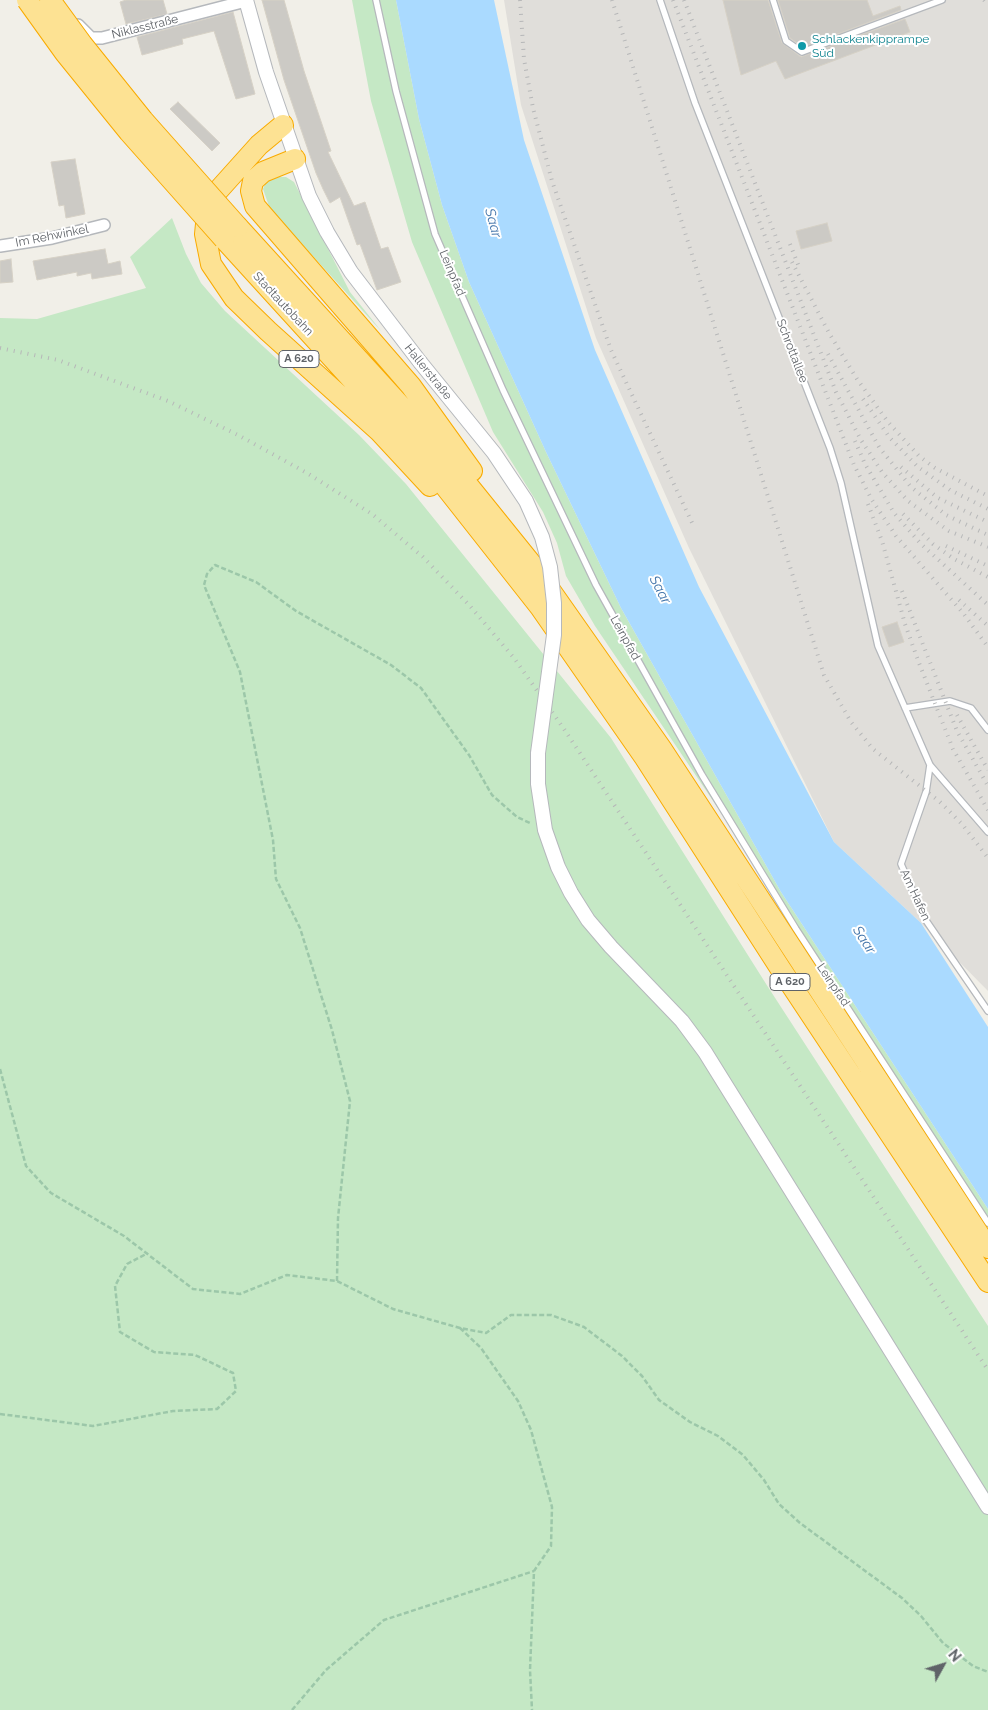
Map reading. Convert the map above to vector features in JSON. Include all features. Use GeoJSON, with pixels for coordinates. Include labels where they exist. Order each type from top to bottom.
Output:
{"type":"FeatureCollection","features":[{"type":"Feature","properties":{"kind":"highway","name":"Stadtautobahn"},"geometry":{"type":"LineString","coordinates":[[27,0],[65,53],[128,132],[231,233],[418,452],[540,606],[600,677]]}},
{"type":"Feature","properties":{"kind":"highway","name":"A 620"},"geometry":{"type":"LineString","coordinates":[[50,0],[82,44],[231,233],[424,432],[534,568],[600,677],[645,758],[780,968],[988,1282]]}},
{"type":"Feature","properties":{"kind":"highway","name":"A 620"},"geometry":{"type":"LineString","coordinates":[[284,125],[259,145],[215,194],[207,214],[204,234],[211,264],[234,298],[379,431],[472,531],[512,569]]}},
{"type":"Feature","properties":{"kind":"highway"},"geometry":{"type":"LineString","coordinates":[[295,159],[263,172],[253,181],[250,191],[255,206],[411,386],[484,488],[534,568]]}},
{"type":"Feature","properties":{"kind":"highway","name":"A 620"},"geometry":{"type":"LineString","coordinates":[[600,677],[666,756],[988,1248]]}},
{"type":"Feature","properties":{"kind":"street","name":"Niklasstraße"},"geometry":{"type":"LineString","coordinates":[[61,0],[73,20],[91,38],[111,35],[246,0]]}},
{"type":"Feature","properties":{"kind":"street","name":"Hallerstraße"},"geometry":{"type":"LineString","coordinates":[[246,0],[295,159],[327,232],[351,272],[494,454],[526,500],[542,537],[550,567],[554,603],[554,635],[538,753],[538,784],[545,830],[558,867],[570,892],[588,920],[682,1021],[705,1052],[988,1507]]}},
{"type":"Feature","properties":{"kind":"street","name":"Im Rehwinkel"},"geometry":{"type":"LineString","coordinates":[[0,246],[52,238],[104,225]]}},
{"type":"Feature","properties":{"kind":"lane","name":"Leinpfad"},"geometry":{"type":"LineString","coordinates":[[376,0],[396,91],[435,234],[503,390],[596,584],[702,775],[791,921],[988,1223]]}},
{"type":"Feature","properties":{"kind":"lane","name":"Schrottallee"},"geometry":{"type":"LineString","coordinates":[[660,0],[695,103],[830,448],[841,483],[878,646],[930,765]]}},
{"type":"Feature","properties":{"kind":"lane"},"geometry":{"type":"LineString","coordinates":[[773,0],[786,41],[802,52],[942,0]]}},
{"type":"Feature","properties":{"kind":"lane"},"geometry":{"type":"LineString","coordinates":[[905,708],[950,701],[971,708],[988,730]]}},
{"type":"Feature","properties":{"kind":"lane"},"geometry":{"type":"LineString","coordinates":[[930,765],[988,832]]}},
{"type":"Feature","properties":{"kind":"lane","name":"Am Hafen"},"geometry":{"type":"LineString","coordinates":[[930,765],[926,792],[900,864],[925,919],[988,1011]]}},
{"type":"Feature","properties":{"kind":"path"},"geometry":{"type":"LineString","coordinates":[[337,1281],[338,1218],[350,1101],[332,1030],[300,928],[276,879],[272,840],[240,672],[204,585],[207,574],[215,565],[256,582],[296,611],[391,665],[421,688],[469,755],[492,795],[517,817],[545,830]]}},
{"type":"Feature","properties":{"kind":"path"},"geometry":{"type":"LineString","coordinates":[[0,1069],[26,1166],[51,1193],[148,1253],[193,1289],[240,1294],[287,1275],[337,1281],[393,1309],[460,1328],[486,1332],[512,1316],[532,1315],[552,1315],[584,1328],[635,1369],[659,1400],[690,1422],[718,1436],[743,1455],[764,1480],[779,1504],[800,1523],[902,1598],[921,1616],[942,1643],[973,1666],[988,1672]]}},
{"type":"Feature","properties":{"kind":"path"},"geometry":{"type":"LineString","coordinates":[[0,1414],[94,1426],[174,1411],[217,1408],[236,1391],[234,1373],[195,1355],[154,1352],[120,1332],[115,1286],[127,1264],[148,1253]]}},
{"type":"Feature","properties":{"kind":"path"},"geometry":{"type":"LineString","coordinates":[[460,1328],[481,1348],[518,1401],[531,1430],[552,1506],[551,1546],[534,1571],[530,1670],[532,1710]]}},
{"type":"Feature","properties":{"kind":"path"},"geometry":{"type":"LineString","coordinates":[[292,1710],[326,1670],[384,1620],[534,1571]]}},
{"type":"Feature","properties":{"kind":"shaded area"},"geometry":{"type":"Polygon","coordinates":[[[504,0],[988,0],[988,991],[921,923],[834,842],[689,548],[596,338],[521,105],[504,0]]]}},
{"type":"Feature","properties":{"kind":"green space"},"geometry":{"type":"Polygon","coordinates":[[[352,0],[396,0],[419,119],[442,205],[469,282],[546,452],[621,608],[781,892],[988,1209],[988,1221],[813,949],[595,626],[566,576],[557,543],[543,512],[493,432],[412,242],[371,101],[352,0]]]}},
{"type":"Feature","properties":{"kind":"green space"},"geometry":{"type":"Polygon","coordinates":[[[274,177],[286,177],[294,182],[350,292],[382,332],[270,209],[263,189],[266,182],[274,177]]]}},
{"type":"Feature","properties":{"kind":"green space"},"geometry":{"type":"Polygon","coordinates":[[[172,218],[186,254],[201,283],[225,311],[359,435],[406,484],[611,738],[768,987],[988,1326],[988,1710],[0,1710],[0,318],[37,319],[146,288],[130,257],[172,218]]]}},
{"type":"Feature","properties":{"kind":"water","name":"Saar"},"geometry":{"type":"Polygon","coordinates":[[[396,0],[494,0],[524,140],[595,350],[699,587],[834,842],[921,923],[988,1027],[988,1209],[781,892],[621,608],[546,452],[469,282],[442,205],[419,119],[396,0]]]}},
{"type":"Feature","properties":{"kind":"building"},"geometry":{"type":"Polygon","coordinates":[[[126,0],[163,0],[167,14],[126,24],[120,2],[126,0]]]}},
{"type":"Feature","properties":{"kind":"building"},"geometry":{"type":"Polygon","coordinates":[[[262,0],[284,0],[304,71],[331,151],[328,152],[354,206],[365,202],[381,249],[388,247],[401,282],[377,290],[360,244],[357,245],[340,197],[330,203],[323,189],[284,80],[262,0]]]}},
{"type":"Feature","properties":{"kind":"building"},"geometry":{"type":"Polygon","coordinates":[[[723,0],[768,0],[782,43],[801,57],[905,19],[910,32],[785,79],[776,61],[741,75],[723,0]]]}},
{"type":"Feature","properties":{"kind":"building"},"geometry":{"type":"Polygon","coordinates":[[[778,0],[867,0],[873,16],[900,6],[901,10],[803,47],[790,38],[778,0]]]}},
{"type":"Feature","properties":{"kind":"building"},"geometry":{"type":"Polygon","coordinates":[[[233,12],[255,94],[236,99],[214,31],[182,39],[183,44],[142,55],[137,37],[233,12]]]}},
{"type":"Feature","properties":{"kind":"building"},"geometry":{"type":"Polygon","coordinates":[[[178,102],[220,143],[212,151],[170,109],[178,102]]]}},
{"type":"Feature","properties":{"kind":"building"},"geometry":{"type":"Polygon","coordinates":[[[75,159],[85,214],[66,218],[64,205],[59,206],[51,162],[75,159]]]}},
{"type":"Feature","properties":{"kind":"building"},"geometry":{"type":"Polygon","coordinates":[[[827,223],[832,241],[801,249],[796,231],[827,223]]]}},
{"type":"Feature","properties":{"kind":"building"},"geometry":{"type":"Polygon","coordinates":[[[105,249],[108,264],[120,261],[122,274],[92,279],[91,273],[77,276],[77,272],[37,280],[33,261],[105,249]]]}},
{"type":"Feature","properties":{"kind":"building"},"geometry":{"type":"Polygon","coordinates":[[[11,259],[13,282],[0,283],[0,261],[11,259]]]}},
{"type":"Feature","properties":{"kind":"building"},"geometry":{"type":"Polygon","coordinates":[[[897,622],[904,642],[889,647],[882,627],[897,622]]]}},
{"type":"Feature","properties":{"kind":"railway"},"geometry":{"type":"LineString","coordinates":[[520,0],[524,59],[533,108],[552,181],[611,350],[694,527]]}},
{"type":"Feature","properties":{"kind":"railway"},"geometry":{"type":"LineString","coordinates":[[612,0],[824,675],[851,722],[873,749],[940,802],[962,824],[988,858]]}},
{"type":"Feature","properties":{"kind":"railway"},"geometry":{"type":"LineString","coordinates":[[673,0],[854,465],[872,500],[896,536],[963,613],[988,647]]}},
{"type":"Feature","properties":{"kind":"railway"},"geometry":{"type":"LineString","coordinates":[[684,0],[836,392],[861,440],[882,472],[908,501],[949,531],[988,547]]}},
{"type":"Feature","properties":{"kind":"railway"},"geometry":{"type":"LineString","coordinates":[[984,0],[988,5]]}},
{"type":"Feature","properties":{"kind":"railway"},"geometry":{"type":"LineString","coordinates":[[790,244],[799,267]]}},
{"type":"Feature","properties":{"kind":"railway"},"geometry":{"type":"LineString","coordinates":[[792,262],[829,333],[857,379],[888,422],[919,456],[935,468],[988,496]]}},
{"type":"Feature","properties":{"kind":"railway"},"geometry":{"type":"LineString","coordinates":[[0,348],[58,360],[168,401],[238,435],[307,473],[372,514],[423,557],[470,606],[514,658],[564,729],[988,1370]]}},
{"type":"Feature","properties":{"kind":"railway"},"geometry":{"type":"LineString","coordinates":[[828,354],[879,447],[911,487],[946,515],[988,535]]}},
{"type":"Feature","properties":{"kind":"railway"},"geometry":{"type":"LineString","coordinates":[[863,399],[890,438],[918,467],[950,490],[988,509]]}},
{"type":"Feature","properties":{"kind":"railway"},"geometry":{"type":"LineString","coordinates":[[855,441],[865,464],[894,513],[921,544],[988,605]]}},
{"type":"Feature","properties":{"kind":"railway"},"geometry":{"type":"LineString","coordinates":[[901,467],[938,498],[988,522]]}},
{"type":"Feature","properties":{"kind":"railway"},"geometry":{"type":"LineString","coordinates":[[868,504],[882,541],[905,624],[919,663],[953,749],[988,810]]}},
{"type":"Feature","properties":{"kind":"railway"},"geometry":{"type":"LineString","coordinates":[[903,514],[933,544],[954,559],[988,577]]}},
{"type":"Feature","properties":{"kind":"railway"},"geometry":{"type":"LineString","coordinates":[[946,546],[988,566]]}},
{"type":"Feature","properties":{"kind":"railway"},"geometry":{"type":"LineString","coordinates":[[902,591],[957,731],[988,786]]}},
{"type":"Feature","properties":{"kind":"railway"},"geometry":{"type":"LineString","coordinates":[[959,600],[988,626]]}},
{"type":"Feature","properties":{"kind":"railway"},"geometry":{"type":"LineString","coordinates":[[957,715],[988,770]]}},
{"type":"Feature","properties":{"kind":"place","name":"Schlackenkipprampe Süd"},"geometry":{"type":"Point","coordinates":[802,46]}}]}
